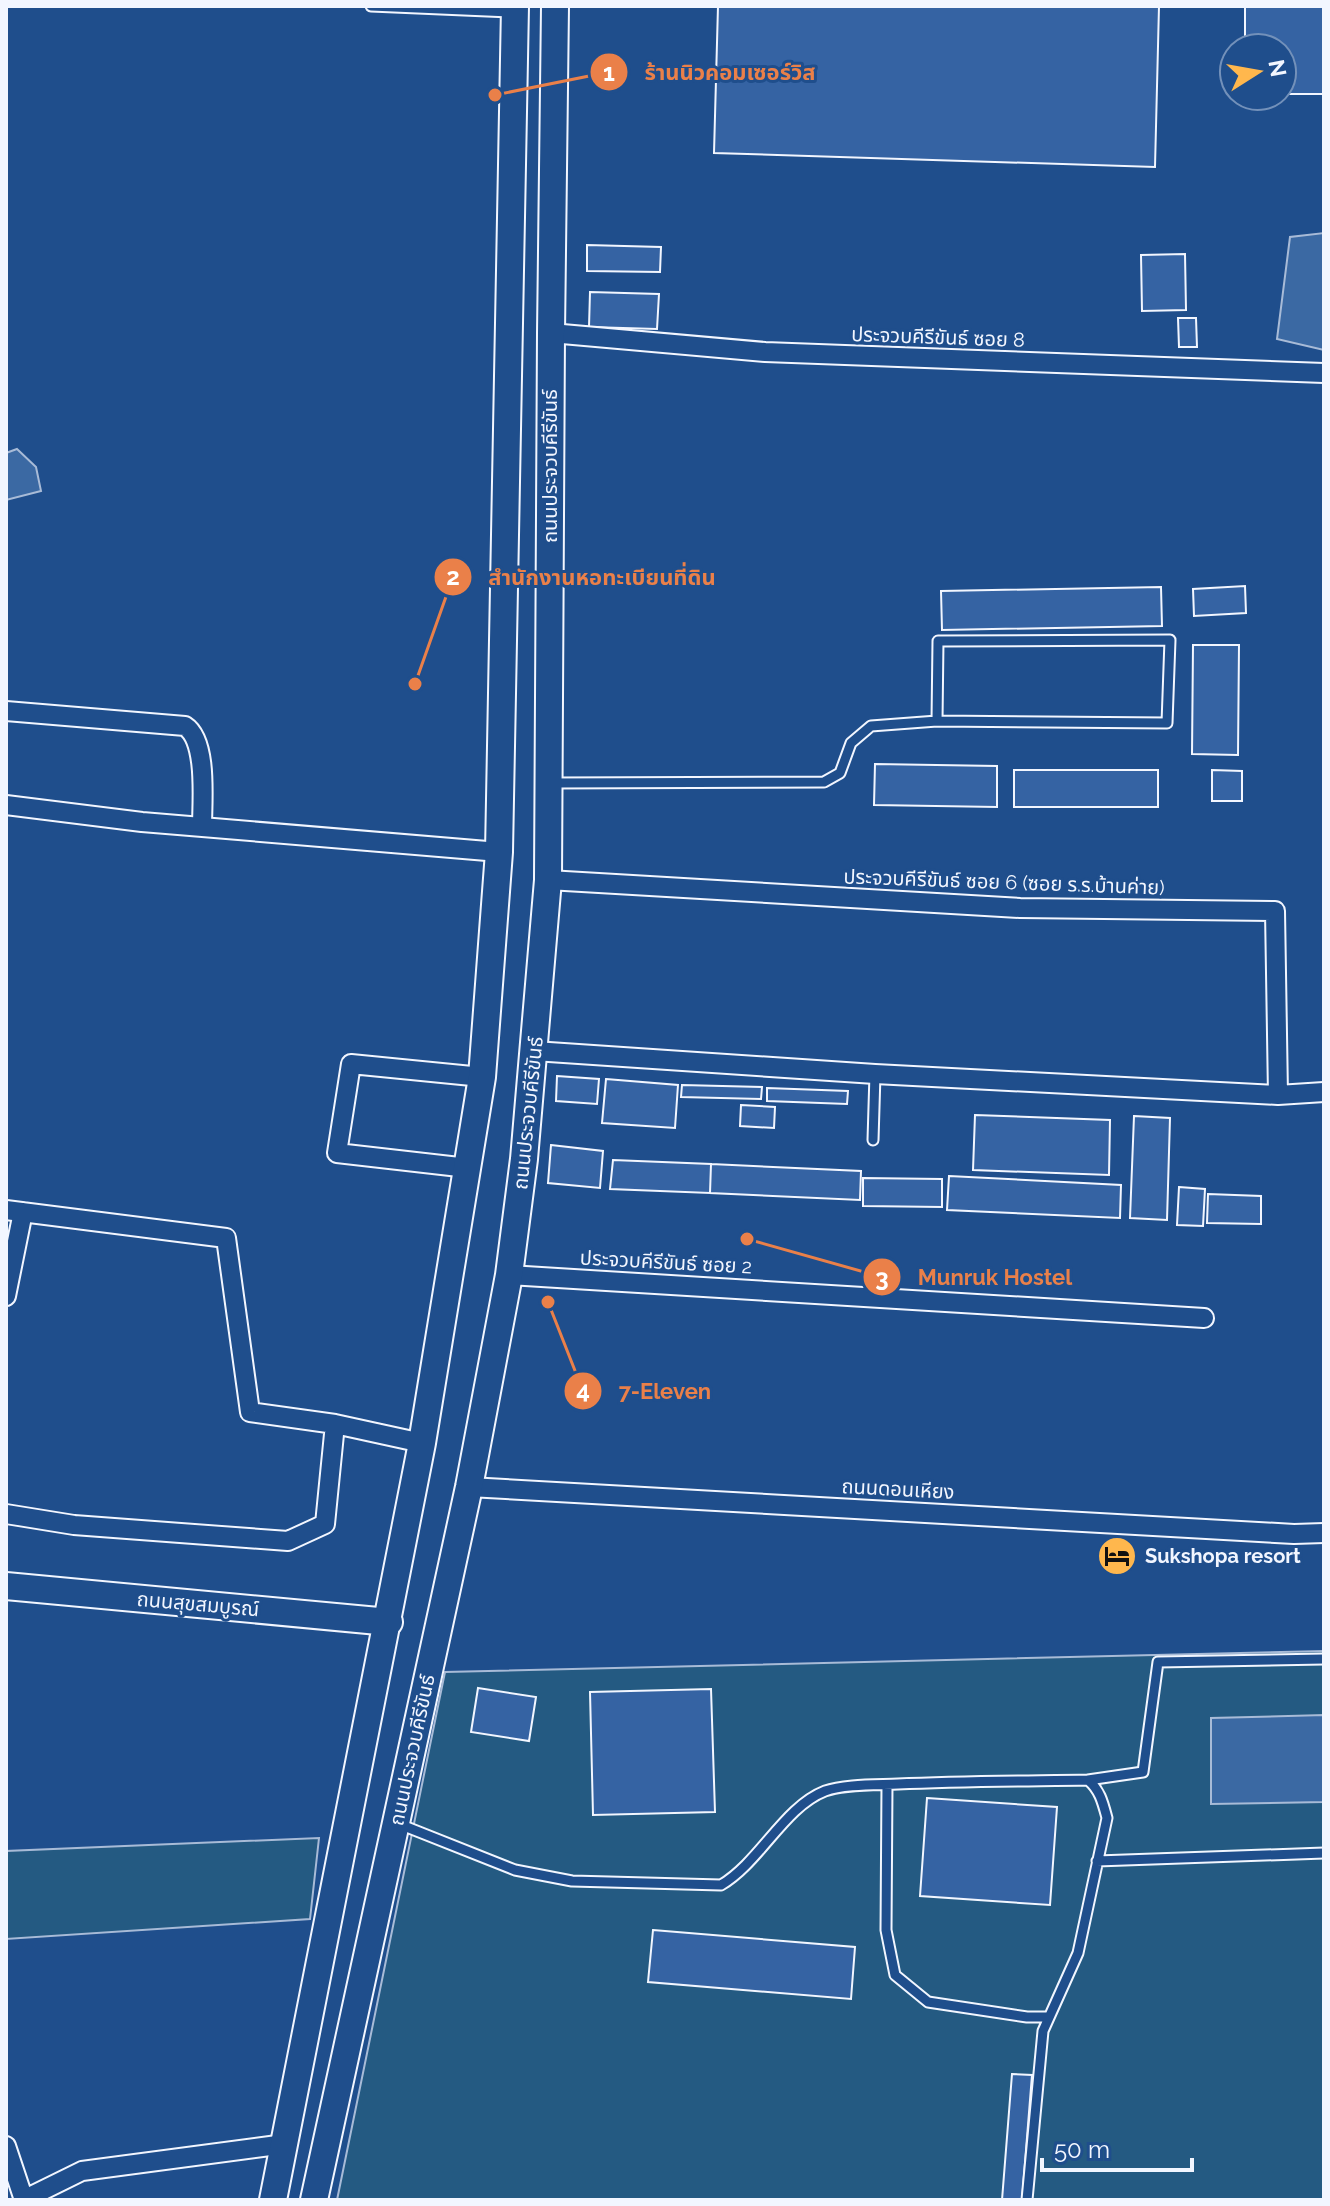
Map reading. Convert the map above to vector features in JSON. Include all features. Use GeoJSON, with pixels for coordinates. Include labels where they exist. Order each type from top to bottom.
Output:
{"type":"FeatureCollection","features":[{"type":"Feature","properties":{"kind":"main road","name":"ถนนประจวบคีรีขันธ์"},"geometry":{"type":"LineString","coordinates":[[314,2200],[469,1487],[509,1275],[524,1159],[548,880],[555,6]]}},
{"type":"Feature","properties":{"kind":"main road"},"geometry":{"type":"LineString","coordinates":[[273,2200],[389,1622],[422,1443],[482,1077],[499,852],[515,9]]}},
{"type":"Feature","properties":{"kind":"main road","name":"ถนนสุขสมบูรณ์"},"geometry":{"type":"LineString","coordinates":[[6,1586],[389,1622]]}},
{"type":"Feature","properties":{"kind":"street","name":"ประจวบคีรีขันธ์ ซอย 8"},"geometry":{"type":"LineString","coordinates":[[551,333],[765,352],[1324,373]]}},
{"type":"Feature","properties":{"kind":"street"},"geometry":{"type":"LineString","coordinates":[[6,711],[185,726],[196,738],[199,753],[202,827]]}},
{"type":"Feature","properties":{"kind":"street"},"geometry":{"type":"LineString","coordinates":[[6,805],[202,827],[499,852]]}},
{"type":"Feature","properties":{"kind":"street","name":"ประจวบคีรีขันธ์ ซอย 6 (ซอย ร.ร.บ้านค่าย)"},"geometry":{"type":"LineString","coordinates":[[548,880],[1020,908],[1275,911],[1278,1095]]}},
{"type":"Feature","properties":{"kind":"street"},"geometry":{"type":"LineString","coordinates":[[534,1051],[875,1074],[1278,1095],[1324,1092]]}},
{"type":"Feature","properties":{"kind":"street"},"geometry":{"type":"LineString","coordinates":[[468,1168],[337,1153],[351,1064],[482,1077]]}},
{"type":"Feature","properties":{"kind":"street"},"geometry":{"type":"LineString","coordinates":[[6,1296],[14,1211],[226,1238],[250,1412],[335,1424],[422,1443]]}},
{"type":"Feature","properties":{"kind":"street","name":"ประจวบคีรีขันธ์ ซอย 2"},"geometry":{"type":"LineString","coordinates":[[509,1275],[1204,1318]]}},
{"type":"Feature","properties":{"kind":"street"},"geometry":{"type":"LineString","coordinates":[[6,1514],[74,1525],[288,1541],[325,1524],[335,1424]]}},
{"type":"Feature","properties":{"kind":"street","name":"ถนนดอนเหียง"},"geometry":{"type":"LineString","coordinates":[[469,1487],[1278,1533],[1324,1533]]}},
{"type":"Feature","properties":{"kind":"street"},"geometry":{"type":"LineString","coordinates":[[6,2146],[24,2200],[82,2171],[285,2144]]}},
{"type":"Feature","properties":{"kind":"lane"},"geometry":{"type":"LineString","coordinates":[[371,6],[515,9]]}},
{"type":"Feature","properties":{"kind":"lane"},"geometry":{"type":"LineString","coordinates":[[549,783],[824,782],[840,773],[851,743],[871,726],[937,721],[1167,723],[1170,640],[938,641],[937,721]]}},
{"type":"Feature","properties":{"kind":"lane"},"geometry":{"type":"LineString","coordinates":[[873,1140],[875,1074]]}},
{"type":"Feature","properties":{"kind":"lane"},"geometry":{"type":"LineString","coordinates":[[396,1822],[515,1870],[572,1881],[721,1885],[736,1876],[801,1806],[826,1791],[887,1785],[1088,1780],[1143,1772],[1158,1662],[1324,1659]]}},
{"type":"Feature","properties":{"kind":"lane"},"geometry":{"type":"LineString","coordinates":[[1027,2200],[1043,2031],[1078,1953],[1107,1818],[1095,1786],[1088,1780]]}},
{"type":"Feature","properties":{"kind":"lane"},"geometry":{"type":"LineString","coordinates":[[887,1785],[886,1930],[895,1975],[928,2002],[1027,2017],[1049,2017]]}},
{"type":"Feature","properties":{"kind":"lane"},"geometry":{"type":"LineString","coordinates":[[1097,1861],[1324,1853]]}},
{"type":"Feature","properties":{"kind":"shaded area"},"geometry":{"type":"Polygon","coordinates":[[[1324,233],[1324,350],[1277,339],[1290,237],[1324,233]]]}},
{"type":"Feature","properties":{"kind":"shaded area"},"geometry":{"type":"Polygon","coordinates":[[[17,449],[36,467],[41,491],[6,500],[6,453],[17,449]]]}},
{"type":"Feature","properties":{"kind":"shaded area"},"geometry":{"type":"Polygon","coordinates":[[[1324,1651],[1324,2200],[337,2200],[445,1672],[1324,1651]]]}},
{"type":"Feature","properties":{"kind":"shaded area"},"geometry":{"type":"Polygon","coordinates":[[[1324,1715],[1324,1802],[1211,1804],[1211,1718],[1324,1715]]]}},
{"type":"Feature","properties":{"kind":"shaded area"},"geometry":{"type":"Polygon","coordinates":[[[319,1838],[310,1919],[6,1939],[6,1851],[319,1838]]]}},
{"type":"Feature","properties":{"kind":"building"},"geometry":{"type":"Polygon","coordinates":[[[718,6],[1159,6],[1155,167],[714,153],[718,6]]]}},
{"type":"Feature","properties":{"kind":"building"},"geometry":{"type":"Polygon","coordinates":[[[1245,6],[1324,6],[1324,94],[1298,94],[1298,32],[1245,32],[1245,6]]]}},
{"type":"Feature","properties":{"kind":"building"},"geometry":{"type":"Polygon","coordinates":[[[587,245],[661,247],[660,272],[587,271],[587,245]]]}},
{"type":"Feature","properties":{"kind":"building"},"geometry":{"type":"Polygon","coordinates":[[[1185,254],[1186,310],[1142,311],[1141,255],[1185,254]]]}},
{"type":"Feature","properties":{"kind":"building"},"geometry":{"type":"Polygon","coordinates":[[[590,292],[659,294],[657,329],[589,327],[590,292]]]}},
{"type":"Feature","properties":{"kind":"building"},"geometry":{"type":"Polygon","coordinates":[[[1178,318],[1196,318],[1197,347],[1179,347],[1178,318]]]}},
{"type":"Feature","properties":{"kind":"building"},"geometry":{"type":"Polygon","coordinates":[[[1245,586],[1246,613],[1194,616],[1193,589],[1245,586]]]}},
{"type":"Feature","properties":{"kind":"building"},"geometry":{"type":"Polygon","coordinates":[[[1161,587],[1162,626],[942,630],[941,591],[1161,587]]]}},
{"type":"Feature","properties":{"kind":"building"},"geometry":{"type":"Polygon","coordinates":[[[1193,645],[1239,645],[1238,755],[1192,754],[1193,645]]]}},
{"type":"Feature","properties":{"kind":"building"},"geometry":{"type":"Polygon","coordinates":[[[875,764],[997,766],[997,807],[874,805],[875,764]]]}},
{"type":"Feature","properties":{"kind":"building"},"geometry":{"type":"Polygon","coordinates":[[[1014,770],[1158,770],[1158,807],[1014,807],[1014,770]]]}},
{"type":"Feature","properties":{"kind":"building"},"geometry":{"type":"Polygon","coordinates":[[[1212,770],[1242,771],[1242,801],[1212,801],[1212,770]]]}},
{"type":"Feature","properties":{"kind":"building"},"geometry":{"type":"Polygon","coordinates":[[[557,1076],[599,1079],[597,1104],[556,1101],[557,1076]]]}},
{"type":"Feature","properties":{"kind":"building"},"geometry":{"type":"Polygon","coordinates":[[[606,1079],[678,1085],[675,1128],[602,1123],[606,1079]]]}},
{"type":"Feature","properties":{"kind":"building"},"geometry":{"type":"Polygon","coordinates":[[[682,1085],[762,1087],[761,1099],[681,1097],[682,1085]]]}},
{"type":"Feature","properties":{"kind":"building"},"geometry":{"type":"Polygon","coordinates":[[[767,1088],[848,1091],[847,1104],[767,1101],[767,1088]]]}},
{"type":"Feature","properties":{"kind":"building"},"geometry":{"type":"Polygon","coordinates":[[[741,1105],[775,1107],[774,1128],[740,1126],[741,1105]]]}},
{"type":"Feature","properties":{"kind":"building"},"geometry":{"type":"Polygon","coordinates":[[[975,1115],[1110,1120],[1109,1175],[973,1170],[975,1115]]]}},
{"type":"Feature","properties":{"kind":"building"},"geometry":{"type":"Polygon","coordinates":[[[1134,1116],[1170,1118],[1167,1220],[1130,1218],[1134,1116]]]}},
{"type":"Feature","properties":{"kind":"building"},"geometry":{"type":"Polygon","coordinates":[[[551,1145],[603,1151],[600,1188],[548,1183],[551,1145]]]}},
{"type":"Feature","properties":{"kind":"building"},"geometry":{"type":"Polygon","coordinates":[[[613,1160],[711,1164],[710,1193],[610,1189],[613,1160]]]}},
{"type":"Feature","properties":{"kind":"building"},"geometry":{"type":"Polygon","coordinates":[[[711,1164],[861,1171],[860,1200],[710,1193],[711,1164]]]}},
{"type":"Feature","properties":{"kind":"building"},"geometry":{"type":"Polygon","coordinates":[[[949,1176],[1121,1185],[1120,1218],[947,1210],[949,1176]]]}},
{"type":"Feature","properties":{"kind":"building"},"geometry":{"type":"Polygon","coordinates":[[[863,1178],[942,1179],[942,1207],[863,1206],[863,1178]]]}},
{"type":"Feature","properties":{"kind":"building"},"geometry":{"type":"Polygon","coordinates":[[[1179,1187],[1205,1189],[1203,1226],[1177,1225],[1179,1187]]]}},
{"type":"Feature","properties":{"kind":"building"},"geometry":{"type":"Polygon","coordinates":[[[1208,1194],[1261,1196],[1261,1224],[1207,1223],[1208,1194]]]}},
{"type":"Feature","properties":{"kind":"building"},"geometry":{"type":"Polygon","coordinates":[[[478,1688],[536,1697],[529,1741],[471,1732],[478,1688]]]}},
{"type":"Feature","properties":{"kind":"building"},"geometry":{"type":"Polygon","coordinates":[[[711,1689],[715,1812],[593,1815],[590,1692],[711,1689]]]}},
{"type":"Feature","properties":{"kind":"building"},"geometry":{"type":"Polygon","coordinates":[[[927,1798],[1057,1807],[1050,1905],[920,1896],[927,1798]]]}},
{"type":"Feature","properties":{"kind":"building"},"geometry":{"type":"Polygon","coordinates":[[[653,1930],[855,1947],[851,1999],[648,1982],[653,1930]]]}},
{"type":"Feature","properties":{"kind":"building"},"geometry":{"type":"Polygon","coordinates":[[[1012,2074],[1032,2075],[1022,2200],[1002,2200],[1012,2074]]]}},
{"type":"Feature","properties":{"kind":"place","name":"ร้านนิวคอมเซอร์วิส"},"geometry":{"type":"Point","coordinates":[495,95]}},
{"type":"Feature","properties":{"kind":"place","name":"สำนักงานหอทะเบียนที่ดิน"},"geometry":{"type":"Point","coordinates":[415,684]}},
{"type":"Feature","properties":{"kind":"place","name":"Munruk Hostel"},"geometry":{"type":"Point","coordinates":[747,1239]}},
{"type":"Feature","properties":{"kind":"place","name":"7-Eleven"},"geometry":{"type":"Point","coordinates":[548,1302]}},
{"type":"Feature","properties":{"kind":"place","name":"Sukshopa resort"},"geometry":{"type":"Point","coordinates":[1117,1556]}}]}
